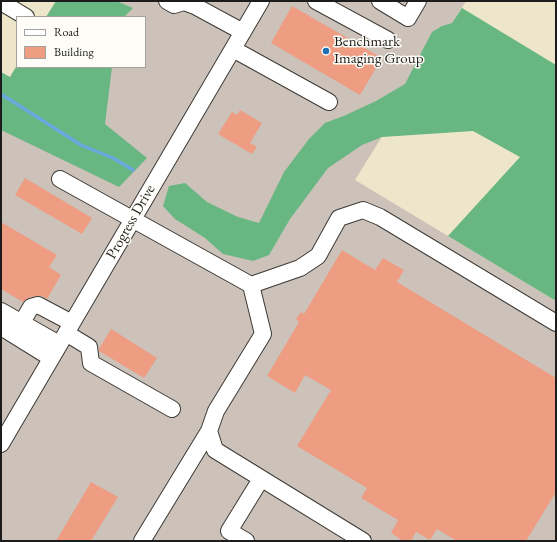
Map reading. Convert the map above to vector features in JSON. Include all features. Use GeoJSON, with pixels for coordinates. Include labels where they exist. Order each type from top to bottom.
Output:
{"type":"FeatureCollection","features":[{"type":"Feature","properties":{"kind":"street"},"geometry":{"type":"LineString","coordinates":[[167,1],[174,5],[184,2],[195,6],[243,32]]}},
{"type":"Feature","properties":{"kind":"street","name":"Progress Drive"},"geometry":{"type":"LineString","coordinates":[[1,444],[261,1]]}},
{"type":"Feature","properties":{"kind":"street"},"geometry":{"type":"LineString","coordinates":[[316,1],[388,40]]}},
{"type":"Feature","properties":{"kind":"street"},"geometry":{"type":"LineString","coordinates":[[380,1],[408,18],[418,1]]}},
{"type":"Feature","properties":{"kind":"street"},"geometry":{"type":"LineString","coordinates":[[1,2],[24,16]]}},
{"type":"Feature","properties":{"kind":"street"},"geometry":{"type":"LineString","coordinates":[[233,49],[329,102]]}},
{"type":"Feature","properties":{"kind":"street"},"geometry":{"type":"LineString","coordinates":[[60,179],[251,285],[263,334],[216,411],[209,431],[142,541]]}},
{"type":"Feature","properties":{"kind":"street"},"geometry":{"type":"LineString","coordinates":[[251,285],[300,268],[318,256],[339,218],[363,210],[380,217],[556,323]]}},
{"type":"Feature","properties":{"kind":"street"},"geometry":{"type":"LineString","coordinates":[[26,325],[24,319],[31,306],[38,305],[62,340]]}},
{"type":"Feature","properties":{"kind":"street"},"geometry":{"type":"LineString","coordinates":[[1,311],[26,325],[62,340]]}},
{"type":"Feature","properties":{"kind":"street"},"geometry":{"type":"LineString","coordinates":[[1,327],[89,347],[91,363],[172,409]]}},
{"type":"Feature","properties":{"kind":"street"},"geometry":{"type":"LineString","coordinates":[[209,431],[215,450],[363,541]]}},
{"type":"Feature","properties":{"kind":"street"},"geometry":{"type":"LineString","coordinates":[[246,541],[226,536],[261,479]]}},
{"type":"Feature","properties":{"kind":"shaded area"},"geometry":{"type":"Polygon","coordinates":[[[69,1],[466,1],[355,180],[556,301],[556,541],[1,541],[1,123],[31,68],[146,68],[146,16],[61,16],[69,1]]]}},
{"type":"Feature","properties":{"kind":"green space"},"geometry":{"type":"Polygon","coordinates":[[[56,1],[116,1],[133,8],[125,16],[47,16],[56,1]]]}},
{"type":"Feature","properties":{"kind":"green space"},"geometry":{"type":"Polygon","coordinates":[[[462,8],[556,65],[556,301],[448,236],[520,157],[473,131],[382,137],[362,145],[328,168],[290,219],[269,255],[253,261],[223,254],[205,238],[175,219],[163,206],[169,186],[185,183],[207,202],[238,217],[259,223],[284,172],[309,139],[325,123],[376,101],[405,84],[432,32],[442,26],[452,23],[462,8]]]}},
{"type":"Feature","properties":{"kind":"green space"},"geometry":{"type":"Polygon","coordinates":[[[16,67],[16,68],[112,68],[105,124],[147,158],[119,187],[1,130],[1,72],[10,77],[16,67]]]}},
{"type":"Feature","properties":{"kind":"building","name":"Benchmark Imaging Group"},"geometry":{"type":"Polygon","coordinates":[[[292,6],[382,58],[360,95],[271,43],[292,6]]]}},
{"type":"Feature","properties":{"kind":"building"},"geometry":{"type":"Polygon","coordinates":[[[240,110],[262,123],[250,143],[257,147],[252,154],[218,134],[232,112],[237,115],[240,110]]]}},
{"type":"Feature","properties":{"kind":"building"},"geometry":{"type":"Polygon","coordinates":[[[25,178],[92,218],[82,234],[15,195],[25,178]]]}},
{"type":"Feature","properties":{"kind":"building"},"geometry":{"type":"Polygon","coordinates":[[[1,222],[57,255],[49,267],[61,275],[47,299],[42,296],[35,296],[28,298],[23,302],[1,289],[1,222]]]}},
{"type":"Feature","properties":{"kind":"building"},"geometry":{"type":"Polygon","coordinates":[[[342,250],[375,270],[383,258],[404,270],[397,282],[556,378],[556,492],[526,541],[457,541],[437,529],[430,540],[416,532],[411,541],[403,541],[391,533],[398,520],[361,498],[367,488],[297,446],[331,390],[305,375],[295,393],[267,376],[299,322],[296,319],[301,312],[304,314],[342,250]]]}},
{"type":"Feature","properties":{"kind":"building"},"geometry":{"type":"Polygon","coordinates":[[[111,329],[157,358],[144,378],[99,351],[111,329]]]}},
{"type":"Feature","properties":{"kind":"building"},"geometry":{"type":"Polygon","coordinates":[[[91,482],[118,497],[91,541],[56,541],[91,482]]]}},
{"type":"Feature","properties":{"kind":"waterway"},"geometry":{"type":"LineString","coordinates":[[1,94],[81,145],[113,158],[133,170]]}},
{"type":"Feature","properties":{"kind":"place","name":"Benchmark Imaging Group"},"geometry":{"type":"Point","coordinates":[326,51]}}]}
